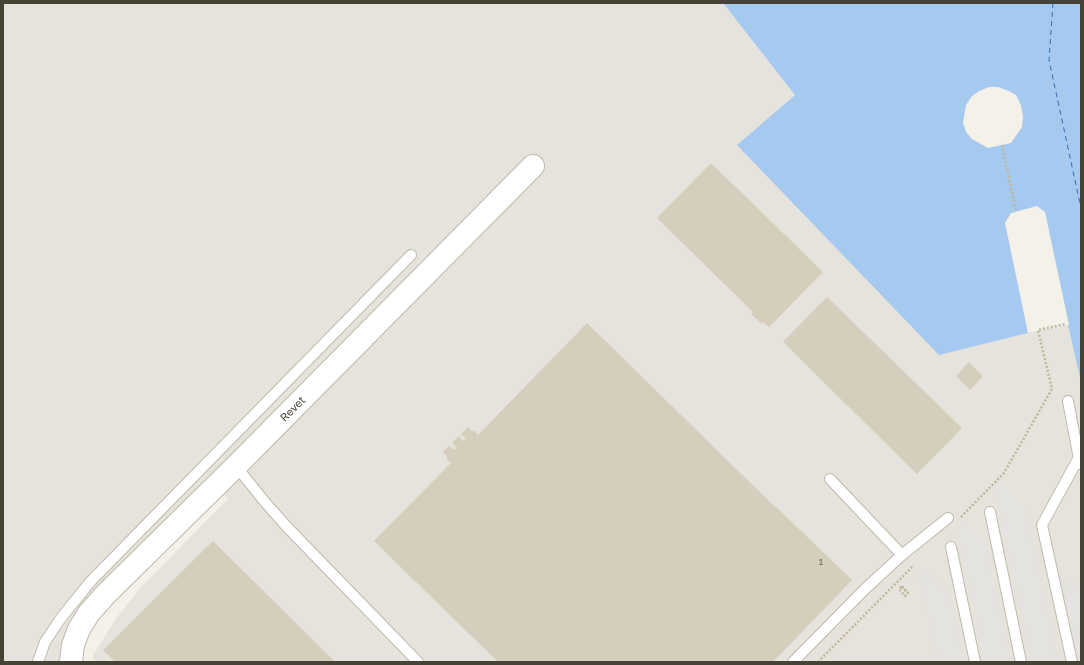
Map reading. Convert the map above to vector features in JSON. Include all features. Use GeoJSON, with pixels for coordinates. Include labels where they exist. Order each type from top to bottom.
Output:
{"type":"FeatureCollection","features":[{"type":"Feature","properties":{"kind":"street","name":"Revet"},"geometry":{"type":"LineString","coordinates":[[71,662],[73,645],[79,629],[106,594],[236,466],[533,166]]}},
{"type":"Feature","properties":{"kind":"lane"},"geometry":{"type":"LineString","coordinates":[[38,662],[45,642],[61,618],[90,582],[411,255]]}},
{"type":"Feature","properties":{"kind":"lane"},"geometry":{"type":"LineString","coordinates":[[1068,401],[1081,468]]}},
{"type":"Feature","properties":{"kind":"lane"},"geometry":{"type":"LineString","coordinates":[[1072,662],[1042,525],[1079,457]]}},
{"type":"Feature","properties":{"kind":"lane"},"geometry":{"type":"LineString","coordinates":[[236,466],[283,522],[418,662]]}},
{"type":"Feature","properties":{"kind":"lane"},"geometry":{"type":"LineString","coordinates":[[830,479],[902,555]]}},
{"type":"Feature","properties":{"kind":"lane"},"geometry":{"type":"LineString","coordinates":[[990,512],[1021,662]]}},
{"type":"Feature","properties":{"kind":"lane"},"geometry":{"type":"LineString","coordinates":[[792,662],[865,589],[902,555],[952,520]]}},
{"type":"Feature","properties":{"kind":"lane"},"geometry":{"type":"LineString","coordinates":[[951,547],[975,662]]}},
{"type":"Feature","properties":{"kind":"lane"},"geometry":{"type":"LineString","coordinates":[[390,633],[414,662]]}},
{"type":"Feature","properties":{"kind":"path"},"geometry":{"type":"LineString","coordinates":[[1002,145],[1016,211]]}},
{"type":"Feature","properties":{"kind":"path"},"geometry":{"type":"LineString","coordinates":[[952,520],[1004,473],[1052,389],[1038,330],[1066,324]]}},
{"type":"Feature","properties":{"kind":"path"},"geometry":{"type":"LineString","coordinates":[[818,662],[919,560]]}},
{"type":"Feature","properties":{"kind":"path"},"geometry":{"type":"LineString","coordinates":[[897,582],[902,586],[905,590],[908,593],[905,596],[899,589],[902,586],[908,593]]}},
{"type":"Feature","properties":{"kind":"shaded area"},"geometry":{"type":"Polygon","coordinates":[[[3,3],[723,3],[795,95],[737,145],[1028,333],[1069,325],[1081,382],[1081,662],[94,662],[93,655],[118,616],[141,587],[228,499],[210,482],[61,662],[3,662],[3,3]]]}},
{"type":"Feature","properties":{"kind":"shaded area"},"geometry":{"type":"Polygon","coordinates":[[[1000,482],[1025,507],[1059,662],[1032,662],[994,488],[1000,482]]]}},
{"type":"Feature","properties":{"kind":"shaded area"},"geometry":{"type":"Polygon","coordinates":[[[962,521],[987,546],[1011,662],[985,662],[956,527],[962,521]]]}},
{"type":"Feature","properties":{"kind":"shaded area"},"geometry":{"type":"Polygon","coordinates":[[[922,568],[950,595],[964,662],[945,662],[935,652],[918,572],[922,568]]]}},
{"type":"Feature","properties":{"kind":"shaded area"},"geometry":{"type":"Polygon","coordinates":[[[1067,578],[1081,591],[1081,662],[1079,662],[1062,582],[1067,578]]]}},
{"type":"Feature","properties":{"kind":"water"},"geometry":{"type":"Polygon","coordinates":[[[723,3],[1081,3],[1081,382],[1068,325],[1028,333],[939,355],[737,145],[795,95],[723,3]]]}},
{"type":"Feature","properties":{"kind":"pier"},"geometry":{"type":"Polygon","coordinates":[[[989,87],[998,87],[1016,95],[1021,105],[1023,117],[1022,127],[1011,143],[988,148],[972,139],[966,132],[963,123],[966,105],[972,96],[989,87]]]}},
{"type":"Feature","properties":{"kind":"pier"},"geometry":{"type":"Polygon","coordinates":[[[1037,206],[1045,212],[1069,325],[1028,333],[1005,223],[1011,213],[1037,206]]]}},
{"type":"Feature","properties":{"kind":"building"},"geometry":{"type":"Polygon","coordinates":[[[711,163],[823,272],[769,327],[763,322],[762,324],[751,314],[753,312],[657,218],[711,163]]]}},
{"type":"Feature","properties":{"kind":"building"},"geometry":{"type":"Polygon","coordinates":[[[827,297],[962,428],[917,474],[783,342],[827,297]]]}},
{"type":"Feature","properties":{"kind":"building"},"geometry":{"type":"Polygon","coordinates":[[[587,323],[776,508],[852,580],[773,662],[498,662],[374,541],[451,463],[443,452],[449,446],[454,450],[457,448],[452,443],[459,436],[463,441],[466,438],[461,434],[468,427],[472,432],[474,430],[478,435],[587,323]]]}},
{"type":"Feature","properties":{"kind":"building"},"geometry":{"type":"Polygon","coordinates":[[[969,362],[983,376],[970,390],[956,376],[969,362]]]}},
{"type":"Feature","properties":{"kind":"building"},"geometry":{"type":"Polygon","coordinates":[[[213,541],[334,661],[333,662],[115,662],[103,650],[213,541]]]}},
{"type":"Feature","properties":{"kind":"ferry route"},"geometry":{"type":"LineString","coordinates":[[1053,3],[1049,60],[1081,208]]}}]}
